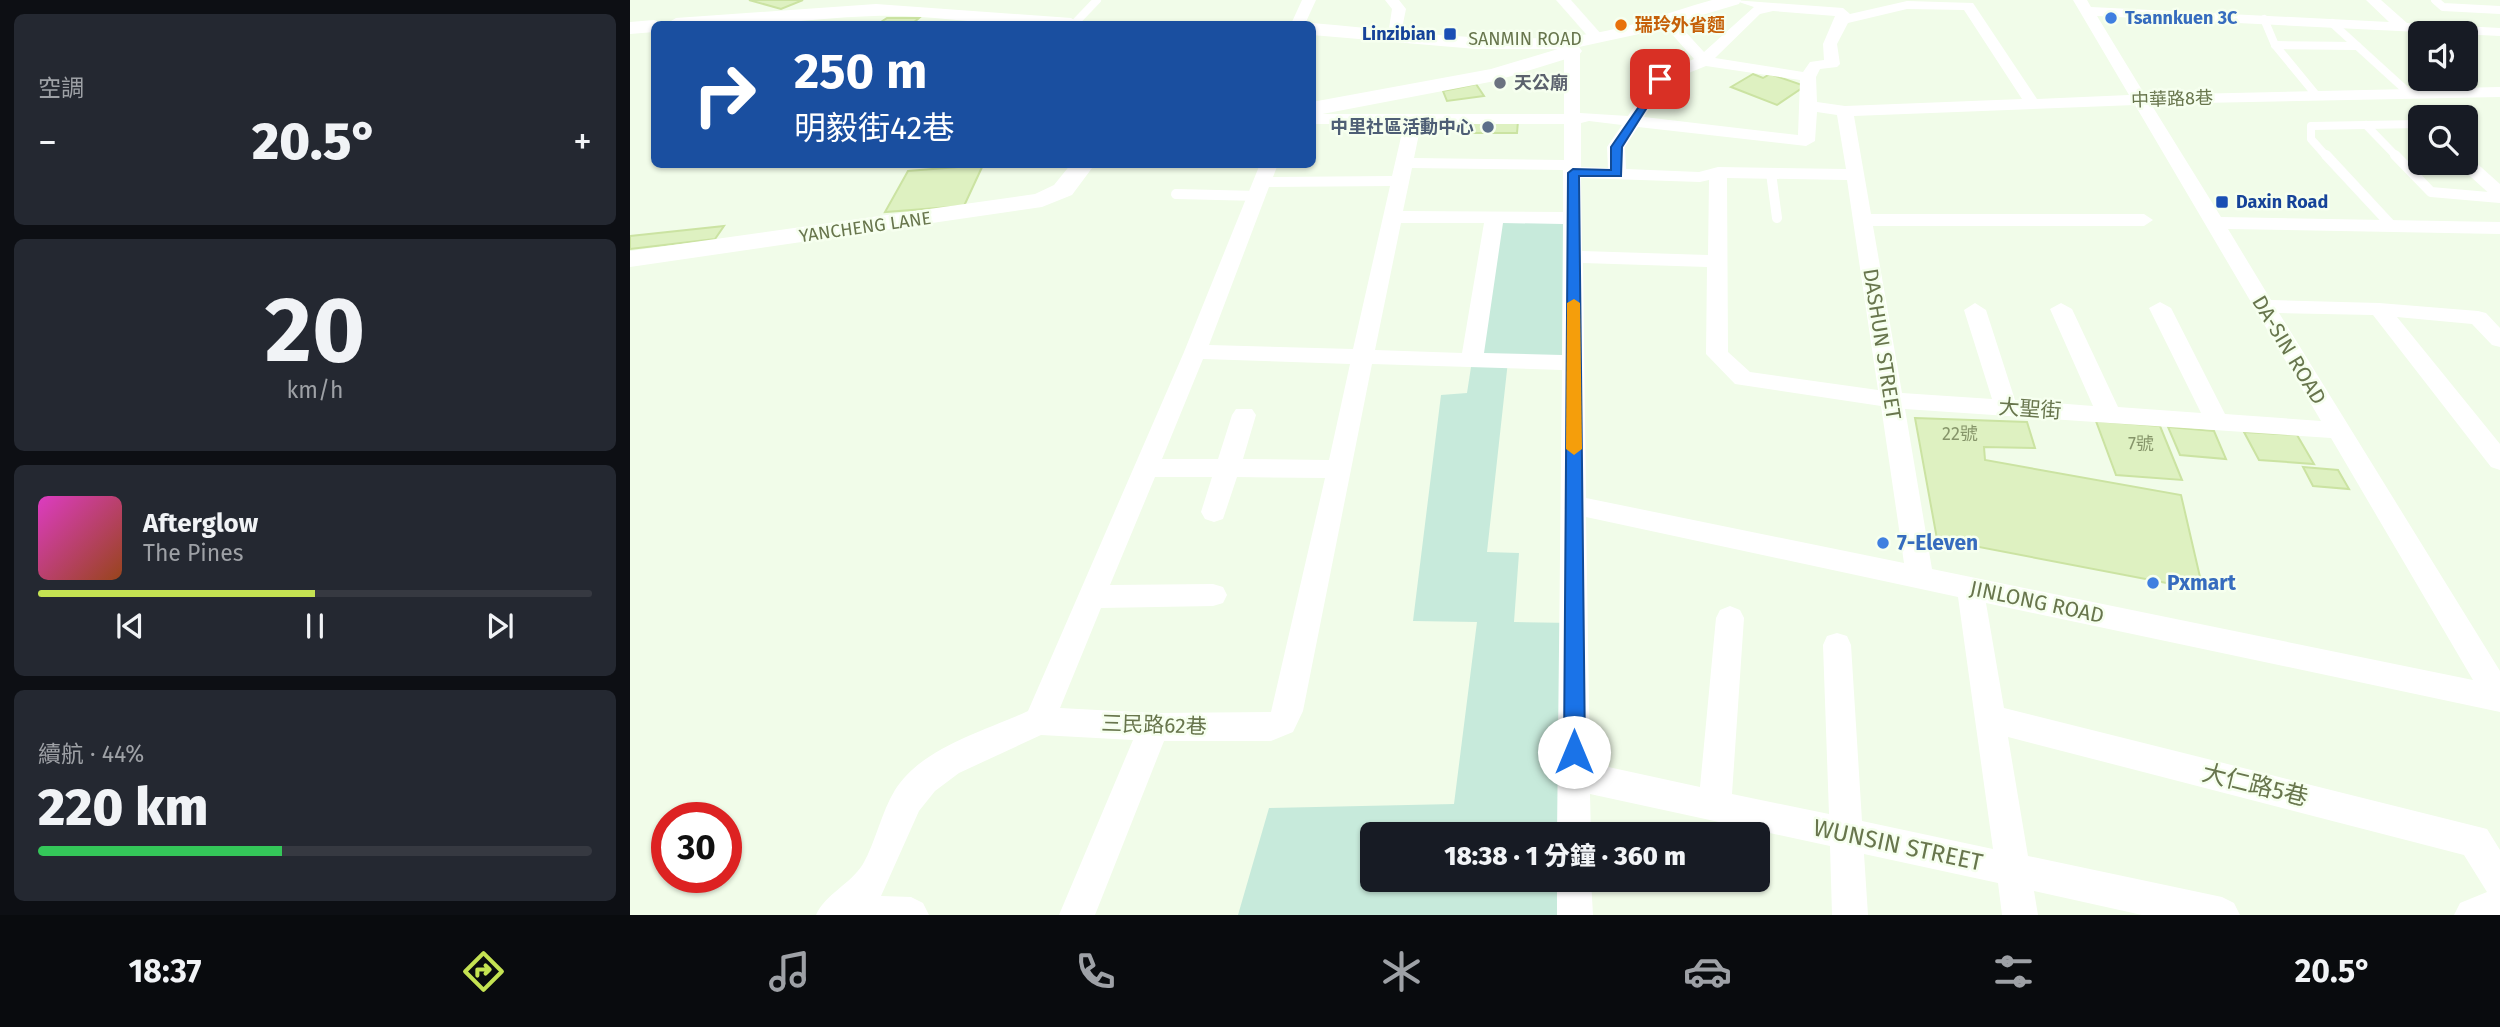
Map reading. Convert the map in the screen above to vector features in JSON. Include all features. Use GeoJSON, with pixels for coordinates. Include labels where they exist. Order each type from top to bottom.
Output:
{"type":"FeatureCollection","features":[{"type":"Feature","properties":{"kind":"main road","name":"SANMIN ROAD"},"geometry":{"type":"LineString","coordinates":[[1316,29],[1572,48],[1718,2]]}},
{"type":"Feature","properties":{"kind":"main road"},"geometry":{"type":"LineString","coordinates":[[708,21],[880,5],[1043,21]]}},
{"type":"Feature","properties":{"kind":"main road"},"geometry":{"type":"LineString","coordinates":[[630,28],[651,26]]}},
{"type":"Feature","properties":{"kind":"main road"},"geometry":{"type":"LineString","coordinates":[[1316,108],[1495,75],[1572,48]]}},
{"type":"Feature","properties":{"kind":"main road","name":"YANCHENG LANE"},"geometry":{"type":"LineString","coordinates":[[630,260],[1055,198],[1068,188],[1080,168]]}},
{"type":"Feature","properties":{"kind":"street"},"geometry":{"type":"LineString","coordinates":[[1299,21],[1309,0]]}},
{"type":"Feature","properties":{"kind":"street"},"geometry":{"type":"LineString","coordinates":[[1392,0],[1399,9],[1395,35]]}},
{"type":"Feature","properties":{"kind":"street"},"geometry":{"type":"LineString","coordinates":[[1563,0],[1597,38]]}},
{"type":"Feature","properties":{"kind":"street"},"geometry":{"type":"LineString","coordinates":[[1740,0],[1842,16],[1907,5],[1968,6],[2034,106]]}},
{"type":"Feature","properties":{"kind":"street"},"geometry":{"type":"LineString","coordinates":[[1316,119],[1573,119],[1589,116],[1806,141],[1808,77],[1815,65],[1832,64],[1830,44],[1842,16],[1853,0]]}},
{"type":"Feature","properties":{"kind":"street"},"geometry":{"type":"LineString","coordinates":[[2373,0],[2403,27]]}},
{"type":"Feature","properties":{"kind":"street"},"geometry":{"type":"LineString","coordinates":[[2083,6],[2500,32]]}},
{"type":"Feature","properties":{"kind":"street","name":"DA-SIN ROAD"},"geometry":{"type":"LineString","coordinates":[[2083,6],[2500,699]]}},
{"type":"Feature","properties":{"kind":"street"},"geometry":{"type":"LineString","coordinates":[[2246,6],[2264,19]]}},
{"type":"Feature","properties":{"kind":"street"},"geometry":{"type":"LineString","coordinates":[[1616,174],[1616,147],[1660,79],[1704,61],[1755,11],[1773,7]]}},
{"type":"Feature","properties":{"kind":"street"},"geometry":{"type":"LineString","coordinates":[[1666,19],[1704,61],[1808,77]]}},
{"type":"Feature","properties":{"kind":"street"},"geometry":{"type":"LineString","coordinates":[[1572,48],[1574,822]]}},
{"type":"Feature","properties":{"kind":"street","name":"中華路8巷"},"geometry":{"type":"LineString","coordinates":[[1809,106],[1845,111],[2141,100],[2500,92]]}},
{"type":"Feature","properties":{"kind":"street","name":"DASHUN STREET"},"geometry":{"type":"LineString","coordinates":[[1845,111],[1920,577]]}},
{"type":"Feature","properties":{"kind":"street","name":"三民路62巷"},"geometry":{"type":"LineString","coordinates":[[1039,721],[1154,727],[1271,727],[1282,722],[1288,711],[1366,355],[1413,120]]}},
{"type":"Feature","properties":{"kind":"street"},"geometry":{"type":"LineString","coordinates":[[836,914],[864,891],[875,876],[907,801],[924,780],[948,763],[1039,721],[1264,181],[1403,172],[1573,169],[1616,174],[1700,177],[1718,172],[1855,175]]}},
{"type":"Feature","properties":{"kind":"street"},"geometry":{"type":"LineString","coordinates":[[1574,257],[1718,261],[1718,172]]}},
{"type":"Feature","properties":{"kind":"street"},"geometry":{"type":"LineString","coordinates":[[2478,175],[2500,196]]}},
{"type":"Feature","properties":{"kind":"street"},"geometry":{"type":"LineString","coordinates":[[1394,217],[1573,218]]}},
{"type":"Feature","properties":{"kind":"street"},"geometry":{"type":"LineString","coordinates":[[1472,359],[1494,218]]}},
{"type":"Feature","properties":{"kind":"street"},"geometry":{"type":"LineString","coordinates":[[1863,220],[2144,220]]}},
{"type":"Feature","properties":{"kind":"street"},"geometry":{"type":"LineString","coordinates":[[2213,223],[2500,228]]}},
{"type":"Feature","properties":{"kind":"street","name":"大聖街"},"geometry":{"type":"LineString","coordinates":[[1718,261],[1717,354],[1743,379],[1891,400],[2337,430]]}},
{"type":"Feature","properties":{"kind":"street"},"geometry":{"type":"LineString","coordinates":[[2263,306],[2379,309],[2478,318],[2500,340]]}},
{"type":"Feature","properties":{"kind":"street"},"geometry":{"type":"LineString","coordinates":[[2160,308],[2217,421]]}},
{"type":"Feature","properties":{"kind":"street"},"geometry":{"type":"LineString","coordinates":[[2061,309],[2109,414]]}},
{"type":"Feature","properties":{"kind":"street"},"geometry":{"type":"LineString","coordinates":[[2379,309],[2500,461]]}},
{"type":"Feature","properties":{"kind":"street"},"geometry":{"type":"LineString","coordinates":[[1976,310],[2006,408]]}},
{"type":"Feature","properties":{"kind":"street"},"geometry":{"type":"LineString","coordinates":[[1195,352],[1574,363]]}},
{"type":"Feature","properties":{"kind":"street"},"geometry":{"type":"LineString","coordinates":[[1213,512],[1244,415]]}},
{"type":"Feature","properties":{"kind":"street"},"geometry":{"type":"LineString","coordinates":[[1146,468],[1340,469]]}},
{"type":"Feature","properties":{"kind":"street","name":"JINLONG ROAD"},"geometry":{"type":"LineString","coordinates":[[1574,505],[2500,699]]}},
{"type":"Feature","properties":{"kind":"street"},"geometry":{"type":"LineString","coordinates":[[1970,587],[2020,915]]}},
{"type":"Feature","properties":{"kind":"street"},"geometry":{"type":"LineString","coordinates":[[1091,597],[1213,595]]}},
{"type":"Feature","properties":{"kind":"street"},"geometry":{"type":"LineString","coordinates":[[1715,806],[1730,618]]}},
{"type":"Feature","properties":{"kind":"street"},"geometry":{"type":"LineString","coordinates":[[1838,645],[1850,915]]}},
{"type":"Feature","properties":{"kind":"street","name":"大仁路5巷"},"geometry":{"type":"LineString","coordinates":[[1989,718],[2475,841],[2500,881]]}},
{"type":"Feature","properties":{"kind":"street"},"geometry":{"type":"LineString","coordinates":[[1077,915],[1154,727]]}},
{"type":"Feature","properties":{"kind":"street","name":"WUNSIN STREET"},"geometry":{"type":"LineString","coordinates":[[1574,775],[2013,870],[2188,911],[2222,915]]}},
{"type":"Feature","properties":{"kind":"street"},"geometry":{"type":"LineString","coordinates":[[1574,892],[1575,915]]}},
{"type":"Feature","properties":{"kind":"street"},"geometry":{"type":"LineString","coordinates":[[2472,915],[2500,905]]}},
{"type":"Feature","properties":{"kind":"street"},"geometry":{"type":"LineString","coordinates":[[836,914],[911,915]]}},
{"type":"Feature","properties":{"kind":"lane"},"geometry":{"type":"LineString","coordinates":[[1076,21],[1097,0]]}},
{"type":"Feature","properties":{"kind":"lane"},"geometry":{"type":"LineString","coordinates":[[2435,0],[2443,7],[2500,9]]}},
{"type":"Feature","properties":{"kind":"lane"},"geometry":{"type":"LineString","coordinates":[[2264,19],[2275,45],[2317,96]]}},
{"type":"Feature","properties":{"kind":"lane"},"geometry":{"type":"LineString","coordinates":[[2332,23],[2410,94]]}},
{"type":"Feature","properties":{"kind":"lane"},"geometry":{"type":"LineString","coordinates":[[2275,45],[2357,46]]}},
{"type":"Feature","properties":{"kind":"lane"},"geometry":{"type":"LineString","coordinates":[[2392,226],[2311,139],[2311,126],[2408,124]]}},
{"type":"Feature","properties":{"kind":"lane"},"geometry":{"type":"LineString","coordinates":[[2365,125],[2431,192],[2500,196]]}},
{"type":"Feature","properties":{"kind":"lane"},"geometry":{"type":"LineString","coordinates":[[1771,173],[1777,218]]}},
{"type":"Feature","properties":{"kind":"lane"},"geometry":{"type":"LineString","coordinates":[[1176,194],[1264,181]]}},
{"type":"Feature","properties":{"kind":"green space"},"geometry":{"type":"Polygon","coordinates":[[[1494,218],[1573,218],[1574,363],[1508,361],[1487,552],[1519,553],[1514,622],[1574,623],[1575,822],[1360,822],[1360,892],[1575,892],[1575,915],[1238,915],[1269,808],[1454,804],[1477,622],[1413,621],[1441,395],[1467,393],[1494,218]]]}},
{"type":"Feature","properties":{"kind":"building"},"geometry":{"type":"Polygon","coordinates":[[[749,0],[803,0],[781,9],[749,0]]]}},
{"type":"Feature","properties":{"kind":"building"},"geometry":{"type":"Polygon","coordinates":[[[887,18],[919,18],[916,21],[882,21],[887,18]]]}},
{"type":"Feature","properties":{"kind":"building"},"geometry":{"type":"Polygon","coordinates":[[[1753,74],[1763,78],[1770,74],[1805,86],[1777,105],[1731,87],[1753,74]]]}},
{"type":"Feature","properties":{"kind":"building"},"geometry":{"type":"Polygon","coordinates":[[[1476,84],[1484,96],[1447,101],[1443,91],[1476,84]]]}},
{"type":"Feature","properties":{"kind":"building","name":"中里社區活動中心"},"geometry":{"type":"Polygon","coordinates":[[[1459,121],[1518,121],[1517,133],[1457,133],[1459,121]]]}},
{"type":"Feature","properties":{"kind":"building"},"geometry":{"type":"Polygon","coordinates":[[[982,168],[964,206],[885,212],[908,171],[982,168]]]}},
{"type":"Feature","properties":{"kind":"building"},"geometry":{"type":"Polygon","coordinates":[[[724,226],[715,239],[630,249],[630,236],[724,226]]]}},
{"type":"Feature","properties":{"kind":"building"},"geometry":{"type":"Polygon","coordinates":[[[1915,418],[2027,422],[2035,448],[1984,447],[1985,460],[2181,495],[2203,590],[1937,539],[1915,418]]]}},
{"type":"Feature","properties":{"kind":"building"},"geometry":{"type":"Polygon","coordinates":[[[2096,421],[2160,426],[2182,480],[2116,475],[2096,421]]]}},
{"type":"Feature","properties":{"kind":"building"},"geometry":{"type":"Polygon","coordinates":[[[2168,427],[2214,431],[2226,459],[2180,455],[2168,427]]]}},
{"type":"Feature","properties":{"kind":"building"},"geometry":{"type":"Polygon","coordinates":[[[2244,432],[2297,435],[2314,464],[2259,460],[2244,432]]]}},
{"type":"Feature","properties":{"kind":"building"},"geometry":{"type":"Polygon","coordinates":[[[2303,467],[2338,470],[2349,489],[2313,486],[2303,467]]]}},
{"type":"Feature","properties":{"kind":"slow traffic"},"geometry":{"type":"LineString","coordinates":[[1574,303],[1574,449]]}},
{"type":"Feature","properties":{"kind":"place","name":"Tsannkuen 3C"},"geometry":{"type":"Point","coordinates":[2111,18]}},
{"type":"Feature","properties":{"kind":"place","name":"瑞玲外省麵"},"geometry":{"type":"Point","coordinates":[1621,25]}},
{"type":"Feature","properties":{"kind":"place","name":"Linzibian"},"geometry":{"type":"Point","coordinates":[1450,34]}},
{"type":"Feature","properties":{"kind":"place","name":"天公廟"},"geometry":{"type":"Point","coordinates":[1500,83]}},
{"type":"Feature","properties":{"kind":"place","name":"中里社區活動中心"},"geometry":{"type":"Point","coordinates":[1488,127]}},
{"type":"Feature","properties":{"kind":"place","name":"Daxin Road"},"geometry":{"type":"Point","coordinates":[2222,202]}},
{"type":"Feature","properties":{"kind":"place","name":"7-Eleven"},"geometry":{"type":"Point","coordinates":[1883,543]}},
{"type":"Feature","properties":{"kind":"place","name":"Pxmart"},"geometry":{"type":"Point","coordinates":[2153,583]}},
{"type":"Feature","properties":{"kind":"route"},"geometry":{"type":"LineString","coordinates":[[1574,752],[1573,173],[1616,174],[1616,147],[1660,79]]}}]}
